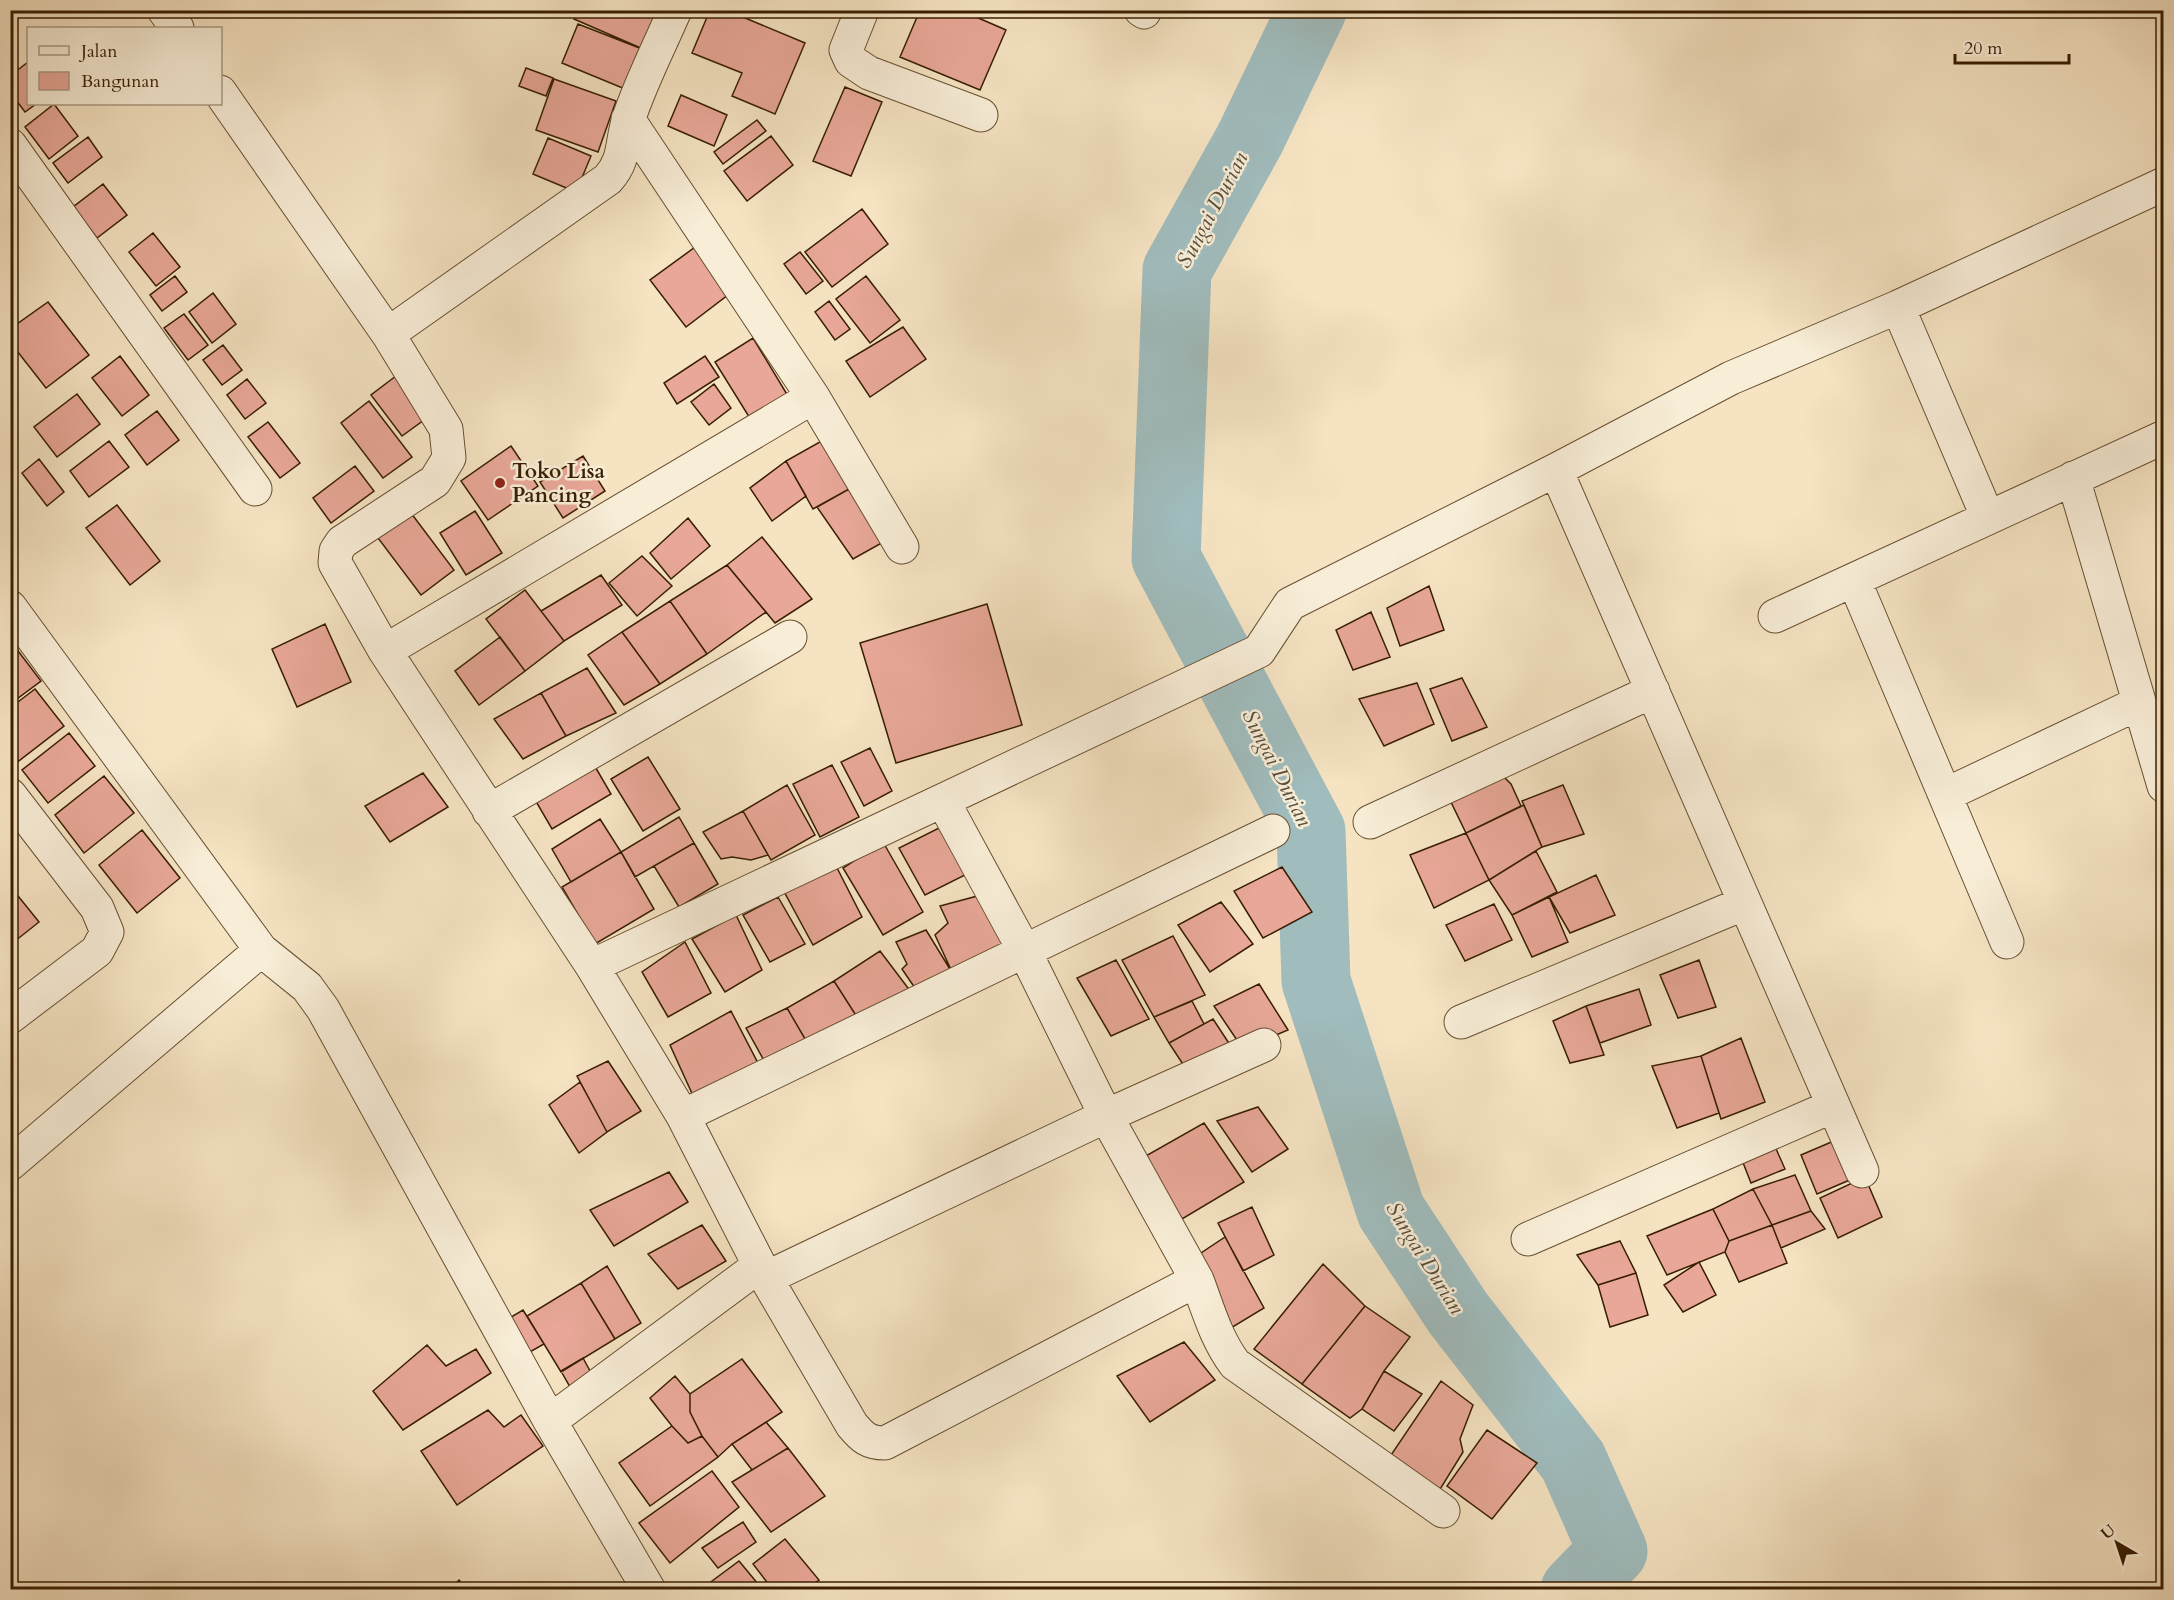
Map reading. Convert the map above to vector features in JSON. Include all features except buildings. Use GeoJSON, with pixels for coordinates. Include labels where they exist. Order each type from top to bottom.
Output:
{"type":"FeatureCollection","features":[{"type":"Feature","properties":{"kind":"street"},"geometry":{"type":"LineString","coordinates":[[164,10],[176,27]]}},
{"type":"Feature","properties":{"kind":"street"},"geometry":{"type":"LineString","coordinates":[[388,334],[609,179],[617,170],[621,160],[628,119],[675,10]]}},
{"type":"Feature","properties":{"kind":"street"},"geometry":{"type":"LineString","coordinates":[[862,10],[846,50],[851,61],[869,74],[981,115]]}},
{"type":"Feature","properties":{"kind":"street"},"geometry":{"type":"LineString","coordinates":[[222,95],[388,334],[446,429],[449,458],[435,481],[342,542],[336,551],[335,563],[385,651],[592,966],[683,1116],[763,1272],[852,1425],[862,1437],[872,1443],[885,1443],[1197,1280]]}},
{"type":"Feature","properties":{"kind":"street"},"geometry":{"type":"LineString","coordinates":[[628,119],[813,397],[902,547]]}},
{"type":"Feature","properties":{"kind":"street"},"geometry":{"type":"LineString","coordinates":[[10,145],[255,489]]}},
{"type":"Feature","properties":{"kind":"street"},"geometry":{"type":"LineString","coordinates":[[592,966],[1259,651],[1290,604],[1556,470],[1731,378],[1898,307],[2163,184]]}},
{"type":"Feature","properties":{"kind":"street"},"geometry":{"type":"LineString","coordinates":[[1898,307],[1988,518]]}},
{"type":"Feature","properties":{"kind":"street"},"geometry":{"type":"LineString","coordinates":[[385,651],[813,397]]}},
{"type":"Feature","properties":{"kind":"street"},"geometry":{"type":"LineString","coordinates":[[1775,616],[2163,437]]}},
{"type":"Feature","properties":{"kind":"street"},"geometry":{"type":"LineString","coordinates":[[1556,470],[1862,1171]]}},
{"type":"Feature","properties":{"kind":"street"},"geometry":{"type":"LineString","coordinates":[[2073,478],[2163,786]]}},
{"type":"Feature","properties":{"kind":"street"},"geometry":{"type":"LineString","coordinates":[[1854,580],[2007,942]]}},
{"type":"Feature","properties":{"kind":"street"},"geometry":{"type":"LineString","coordinates":[[10,607],[261,950],[307,987],[323,1010],[550,1421],[649,1590]]}},
{"type":"Feature","properties":{"kind":"street"},"geometry":{"type":"LineString","coordinates":[[489,811],[790,637]]}},
{"type":"Feature","properties":{"kind":"street"},"geometry":{"type":"LineString","coordinates":[[1370,822],[1653,691]]}},
{"type":"Feature","properties":{"kind":"street"},"geometry":{"type":"LineString","coordinates":[[1945,795],[2139,703]]}},
{"type":"Feature","properties":{"kind":"street"},"geometry":{"type":"LineString","coordinates":[[10,795],[97,908],[107,933],[97,951],[10,1017]]}},
{"type":"Feature","properties":{"kind":"street"},"geometry":{"type":"LineString","coordinates":[[943,801],[1024,950],[1106,1116],[1197,1280],[1224,1350],[1235,1364],[1443,1511]]}},
{"type":"Feature","properties":{"kind":"street"},"geometry":{"type":"LineString","coordinates":[[683,1116],[1273,831]]}},
{"type":"Feature","properties":{"kind":"street"},"geometry":{"type":"LineString","coordinates":[[1461,1022],[1745,903]]}},
{"type":"Feature","properties":{"kind":"street"},"geometry":{"type":"LineString","coordinates":[[10,1164],[261,950]]}},
{"type":"Feature","properties":{"kind":"street"},"geometry":{"type":"LineString","coordinates":[[550,1421],[763,1272],[1264,1045]]}},
{"type":"Feature","properties":{"kind":"street"},"geometry":{"type":"LineString","coordinates":[[1528,1239],[1833,1106]]}},
{"type":"Feature","properties":{"kind":"waterway","name":"Sungai Durian"},"geometry":{"type":"LineString","coordinates":[[1312,10],[1250,139],[1177,270],[1166,558],[1311,831],[1316,981],[1391,1211],[1458,1313],[1573,1461],[1613,1551],[1575,1590]]}},
{"type":"Feature","properties":{"kind":"place","name":"Toko Lisa Pancing"},"geometry":{"type":"Point","coordinates":[500,483]}}]}
